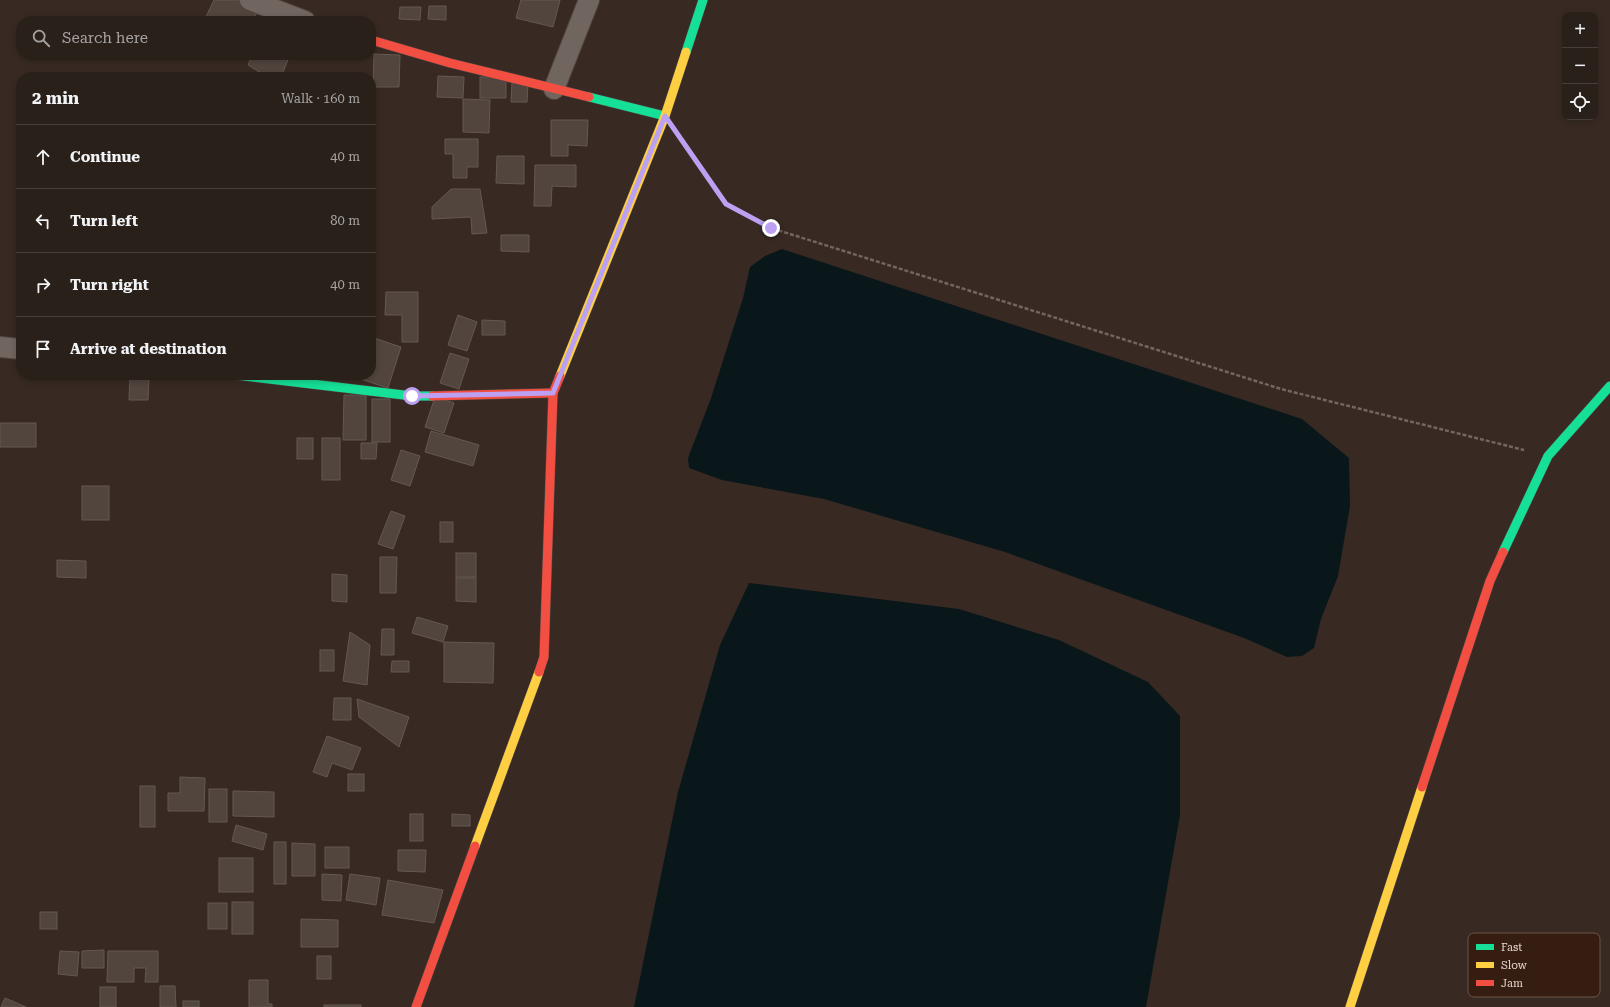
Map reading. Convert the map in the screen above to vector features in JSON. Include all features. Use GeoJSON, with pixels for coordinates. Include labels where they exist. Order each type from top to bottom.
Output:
{"type":"FeatureCollection","features":[{"type":"Feature","properties":{"kind":"street"},"geometry":{"type":"LineString","coordinates":[[250,0],[292,16]]}},
{"type":"Feature","properties":{"kind":"street"},"geometry":{"type":"LineString","coordinates":[[554,89],[589,0]]}},
{"type":"Feature","properties":{"kind":"street"},"geometry":{"type":"LineString","coordinates":[[416,1007],[544,657],[553,393],[665,116],[703,0]]}},
{"type":"Feature","properties":{"kind":"street"},"geometry":{"type":"LineString","coordinates":[[376,41],[450,63],[665,116]]}},
{"type":"Feature","properties":{"kind":"street"},"geometry":{"type":"LineString","coordinates":[[0,347],[16,349]]}},
{"type":"Feature","properties":{"kind":"street"},"geometry":{"type":"LineString","coordinates":[[278,380],[412,396],[553,393]]}},
{"type":"Feature","properties":{"kind":"street"},"geometry":{"type":"LineString","coordinates":[[1350,1007],[1490,581],[1548,456],[1610,386]]}},
{"type":"Feature","properties":{"kind":"path"},"geometry":{"type":"LineString","coordinates":[[665,116],[726,204],[771,228],[1281,390],[1548,456]]}},
{"type":"Feature","properties":{"kind":"shaded area"},"geometry":{"type":"Polygon","coordinates":[[[782,249],[1302,419],[1349,458],[1350,506],[1338,576],[1321,619],[1314,648],[1302,656],[1287,657],[1244,638],[1005,552],[824,499],[722,480],[689,468],[688,458],[711,398],[743,298],[750,267],[765,256],[782,249]]]}},
{"type":"Feature","properties":{"kind":"shaded area"},"geometry":{"type":"Polygon","coordinates":[[[749,583],[959,609],[1059,640],[1148,682],[1180,716],[1180,815],[1146,1007],[634,1007],[678,792],[720,645],[749,583]]]}},
{"type":"Feature","properties":{"kind":"building"},"geometry":{"type":"Polygon","coordinates":[[[214,0],[242,0],[259,8],[255,16],[206,16],[214,0]]]}},
{"type":"Feature","properties":{"kind":"building"},"geometry":{"type":"Polygon","coordinates":[[[521,0],[560,0],[553,27],[516,18],[521,0]]]}},
{"type":"Feature","properties":{"kind":"building"},"geometry":{"type":"Polygon","coordinates":[[[429,6],[446,6],[446,20],[428,19],[429,6]]]}},
{"type":"Feature","properties":{"kind":"building"},"geometry":{"type":"Polygon","coordinates":[[[400,7],[421,7],[420,20],[399,19],[400,7]]]}},
{"type":"Feature","properties":{"kind":"building"},"geometry":{"type":"Polygon","coordinates":[[[376,54],[400,55],[399,87],[376,87],[376,72],[373,72],[374,60],[376,60],[376,54]]]}},
{"type":"Feature","properties":{"kind":"building"},"geometry":{"type":"Polygon","coordinates":[[[250,60],[288,60],[283,72],[259,72],[248,65],[250,60]]]}},
{"type":"Feature","properties":{"kind":"building"},"geometry":{"type":"Polygon","coordinates":[[[438,76],[464,77],[463,98],[437,97],[438,76]]]}},
{"type":"Feature","properties":{"kind":"building"},"geometry":{"type":"Polygon","coordinates":[[[480,77],[506,77],[506,98],[480,98],[480,77]]]}},
{"type":"Feature","properties":{"kind":"building"},"geometry":{"type":"Polygon","coordinates":[[[512,83],[528,84],[527,102],[511,102],[512,83]]]}},
{"type":"Feature","properties":{"kind":"building"},"geometry":{"type":"Polygon","coordinates":[[[463,99],[490,100],[489,133],[463,132],[463,99]]]}},
{"type":"Feature","properties":{"kind":"building"},"geometry":{"type":"Polygon","coordinates":[[[551,120],[588,120],[587,146],[568,145],[568,156],[551,156],[551,120]]]}},
{"type":"Feature","properties":{"kind":"building"},"geometry":{"type":"Polygon","coordinates":[[[445,139],[478,139],[478,167],[467,167],[467,178],[453,178],[453,154],[445,154],[445,139]]]}},
{"type":"Feature","properties":{"kind":"building"},"geometry":{"type":"Polygon","coordinates":[[[497,156],[524,156],[524,184],[496,183],[497,156]]]}},
{"type":"Feature","properties":{"kind":"building"},"geometry":{"type":"Polygon","coordinates":[[[535,165],[576,165],[576,187],[552,186],[551,206],[534,206],[535,165]]]}},
{"type":"Feature","properties":{"kind":"building"},"geometry":{"type":"Polygon","coordinates":[[[451,189],[480,189],[487,233],[472,234],[471,217],[432,219],[432,207],[451,189]]]}},
{"type":"Feature","properties":{"kind":"building"},"geometry":{"type":"Polygon","coordinates":[[[501,235],[529,235],[529,252],[501,251],[501,235]]]}},
{"type":"Feature","properties":{"kind":"building"},"geometry":{"type":"Polygon","coordinates":[[[386,292],[418,292],[418,342],[402,342],[402,315],[385,315],[386,292]]]}},
{"type":"Feature","properties":{"kind":"building"},"geometry":{"type":"Polygon","coordinates":[[[458,315],[477,322],[467,351],[448,345],[458,315]]]}},
{"type":"Feature","properties":{"kind":"building"},"geometry":{"type":"Polygon","coordinates":[[[482,320],[505,321],[505,335],[482,335],[482,320]]]}},
{"type":"Feature","properties":{"kind":"building"},"geometry":{"type":"Polygon","coordinates":[[[376,339],[401,347],[388,388],[363,380],[376,380],[376,339]]]}},
{"type":"Feature","properties":{"kind":"building"},"geometry":{"type":"Polygon","coordinates":[[[450,353],[469,359],[459,389],[440,383],[450,353]]]}},
{"type":"Feature","properties":{"kind":"building"},"geometry":{"type":"Polygon","coordinates":[[[130,380],[149,380],[148,400],[129,400],[130,380]]]}},
{"type":"Feature","properties":{"kind":"building"},"geometry":{"type":"Polygon","coordinates":[[[344,395],[366,395],[366,440],[343,440],[344,395]]]}},
{"type":"Feature","properties":{"kind":"building"},"geometry":{"type":"Polygon","coordinates":[[[435,397],[454,403],[444,433],[425,427],[435,397]]]}},
{"type":"Feature","properties":{"kind":"building"},"geometry":{"type":"Polygon","coordinates":[[[372,399],[390,399],[390,442],[372,442],[372,399]]]}},
{"type":"Feature","properties":{"kind":"building"},"geometry":{"type":"Polygon","coordinates":[[[0,423],[36,423],[36,447],[0,447],[0,423]]]}},
{"type":"Feature","properties":{"kind":"building"},"geometry":{"type":"Polygon","coordinates":[[[431,431],[479,445],[473,466],[425,452],[431,431]]]}},
{"type":"Feature","properties":{"kind":"building"},"geometry":{"type":"Polygon","coordinates":[[[297,438],[313,438],[313,459],[297,459],[297,438]]]}},
{"type":"Feature","properties":{"kind":"building"},"geometry":{"type":"Polygon","coordinates":[[[322,438],[340,438],[340,480],[322,480],[322,438]]]}},
{"type":"Feature","properties":{"kind":"building"},"geometry":{"type":"Polygon","coordinates":[[[361,443],[377,443],[376,459],[361,459],[361,443]]]}},
{"type":"Feature","properties":{"kind":"building"},"geometry":{"type":"Polygon","coordinates":[[[401,450],[420,456],[410,486],[391,480],[401,450]]]}},
{"type":"Feature","properties":{"kind":"building"},"geometry":{"type":"Polygon","coordinates":[[[82,486],[109,486],[109,520],[82,520],[82,486]]]}},
{"type":"Feature","properties":{"kind":"building"},"geometry":{"type":"Polygon","coordinates":[[[391,511],[405,516],[393,549],[378,544],[391,511]]]}},
{"type":"Feature","properties":{"kind":"building"},"geometry":{"type":"Polygon","coordinates":[[[440,522],[453,522],[453,542],[440,542],[440,522]]]}},
{"type":"Feature","properties":{"kind":"building"},"geometry":{"type":"Polygon","coordinates":[[[456,553],[476,553],[476,577],[456,577],[456,553]]]}},
{"type":"Feature","properties":{"kind":"building"},"geometry":{"type":"Polygon","coordinates":[[[380,557],[397,557],[396,593],[380,593],[380,557]]]}},
{"type":"Feature","properties":{"kind":"building"},"geometry":{"type":"Polygon","coordinates":[[[57,560],[86,561],[86,578],[57,577],[57,560]]]}},
{"type":"Feature","properties":{"kind":"building"},"geometry":{"type":"Polygon","coordinates":[[[332,574],[347,575],[347,602],[332,601],[332,574]]]}},
{"type":"Feature","properties":{"kind":"building"},"geometry":{"type":"Polygon","coordinates":[[[456,578],[476,578],[476,602],[456,601],[456,578]]]}},
{"type":"Feature","properties":{"kind":"building"},"geometry":{"type":"Polygon","coordinates":[[[417,617],[448,626],[443,642],[412,633],[417,617]]]}},
{"type":"Feature","properties":{"kind":"building"},"geometry":{"type":"Polygon","coordinates":[[[382,629],[394,629],[394,655],[381,655],[382,629]]]}},
{"type":"Feature","properties":{"kind":"building"},"geometry":{"type":"Polygon","coordinates":[[[350,632],[370,645],[367,685],[343,681],[350,632]]]}},
{"type":"Feature","properties":{"kind":"building"},"geometry":{"type":"Polygon","coordinates":[[[444,642],[494,643],[493,683],[444,682],[444,642]]]}},
{"type":"Feature","properties":{"kind":"building"},"geometry":{"type":"Polygon","coordinates":[[[320,650],[334,650],[334,671],[320,671],[320,650]]]}},
{"type":"Feature","properties":{"kind":"building"},"geometry":{"type":"Polygon","coordinates":[[[392,661],[409,661],[409,672],[391,672],[392,661]]]}},
{"type":"Feature","properties":{"kind":"building"},"geometry":{"type":"Polygon","coordinates":[[[334,698],[351,698],[351,720],[333,720],[334,698]]]}},
{"type":"Feature","properties":{"kind":"building"},"geometry":{"type":"Polygon","coordinates":[[[357,699],[409,717],[399,747],[359,717],[357,699]]]}},
{"type":"Feature","properties":{"kind":"building"},"geometry":{"type":"Polygon","coordinates":[[[327,736],[361,748],[352,770],[332,763],[327,777],[313,772],[327,736]]]}},
{"type":"Feature","properties":{"kind":"building"},"geometry":{"type":"Polygon","coordinates":[[[348,774],[364,774],[364,791],[348,791],[348,774]]]}},
{"type":"Feature","properties":{"kind":"building"},"geometry":{"type":"Polygon","coordinates":[[[180,777],[205,778],[204,811],[168,811],[168,793],[180,793],[180,777]]]}},
{"type":"Feature","properties":{"kind":"building"},"geometry":{"type":"Polygon","coordinates":[[[140,786],[155,786],[155,827],[140,827],[140,786]]]}},
{"type":"Feature","properties":{"kind":"building"},"geometry":{"type":"Polygon","coordinates":[[[209,789],[227,789],[227,822],[209,822],[209,789]]]}},
{"type":"Feature","properties":{"kind":"building"},"geometry":{"type":"Polygon","coordinates":[[[233,791],[274,792],[274,817],[233,816],[233,791]]]}},
{"type":"Feature","properties":{"kind":"building"},"geometry":{"type":"Polygon","coordinates":[[[410,814],[423,814],[423,841],[410,841],[410,814]]]}},
{"type":"Feature","properties":{"kind":"building"},"geometry":{"type":"Polygon","coordinates":[[[452,814],[470,815],[470,826],[452,826],[452,814]]]}},
{"type":"Feature","properties":{"kind":"building"},"geometry":{"type":"Polygon","coordinates":[[[236,825],[267,834],[263,850],[232,841],[236,825]]]}},
{"type":"Feature","properties":{"kind":"building"},"geometry":{"type":"Polygon","coordinates":[[[274,842],[286,842],[286,884],[274,884],[274,842]]]}},
{"type":"Feature","properties":{"kind":"building"},"geometry":{"type":"Polygon","coordinates":[[[292,843],[315,844],[315,876],[292,876],[292,843]]]}},
{"type":"Feature","properties":{"kind":"building"},"geometry":{"type":"Polygon","coordinates":[[[325,847],[349,847],[349,868],[325,868],[325,847]]]}},
{"type":"Feature","properties":{"kind":"building"},"geometry":{"type":"Polygon","coordinates":[[[398,850],[426,850],[425,872],[398,871],[398,850]]]}},
{"type":"Feature","properties":{"kind":"building"},"geometry":{"type":"Polygon","coordinates":[[[219,858],[253,858],[253,892],[219,892],[219,858]]]}},
{"type":"Feature","properties":{"kind":"building"},"geometry":{"type":"Polygon","coordinates":[[[322,874],[342,875],[341,901],[322,900],[322,874]]]}},
{"type":"Feature","properties":{"kind":"building"},"geometry":{"type":"Polygon","coordinates":[[[350,874],[380,878],[376,905],[346,900],[350,874]]]}},
{"type":"Feature","properties":{"kind":"building"},"geometry":{"type":"Polygon","coordinates":[[[388,880],[443,890],[434,923],[382,915],[388,880]]]}},
{"type":"Feature","properties":{"kind":"building"},"geometry":{"type":"Polygon","coordinates":[[[232,902],[253,902],[253,934],[232,934],[232,902]]]}},
{"type":"Feature","properties":{"kind":"building"},"geometry":{"type":"Polygon","coordinates":[[[208,903],[227,903],[227,929],[208,929],[208,903]]]}},
{"type":"Feature","properties":{"kind":"building"},"geometry":{"type":"Polygon","coordinates":[[[40,912],[57,912],[57,929],[40,929],[40,912]]]}},
{"type":"Feature","properties":{"kind":"building"},"geometry":{"type":"Polygon","coordinates":[[[301,919],[338,920],[338,947],[301,947],[301,919]]]}},
{"type":"Feature","properties":{"kind":"building"},"geometry":{"type":"Polygon","coordinates":[[[104,950],[104,968],[82,968],[82,951],[104,950]]]}},
{"type":"Feature","properties":{"kind":"building"},"geometry":{"type":"Polygon","coordinates":[[[60,951],[79,952],[77,976],[58,974],[60,951]]]}},
{"type":"Feature","properties":{"kind":"building"},"geometry":{"type":"Polygon","coordinates":[[[108,951],[158,951],[158,982],[145,982],[146,968],[134,968],[134,982],[107,982],[108,951]]]}},
{"type":"Feature","properties":{"kind":"building"},"geometry":{"type":"Polygon","coordinates":[[[317,956],[331,956],[331,979],[317,979],[317,956]]]}},
{"type":"Feature","properties":{"kind":"building"},"geometry":{"type":"Polygon","coordinates":[[[249,980],[268,980],[268,1004],[272,1004],[272,1007],[249,1007],[249,980]]]}},
{"type":"Feature","properties":{"kind":"building"},"geometry":{"type":"Polygon","coordinates":[[[160,986],[175,986],[176,1007],[160,1007],[160,986]]]}},
{"type":"Feature","properties":{"kind":"building"},"geometry":{"type":"Polygon","coordinates":[[[100,987],[116,987],[116,1007],[100,1007],[100,987]]]}},
{"type":"Feature","properties":{"kind":"building"},"geometry":{"type":"Polygon","coordinates":[[[5,998],[26,1007],[1,1007],[5,998]]]}},
{"type":"Feature","properties":{"kind":"building"},"geometry":{"type":"Polygon","coordinates":[[[183,1001],[199,1001],[199,1007],[183,1007],[183,1001]]]}},
{"type":"Feature","properties":{"kind":"building"},"geometry":{"type":"Polygon","coordinates":[[[324,1005],[361,1005],[361,1007],[324,1007],[324,1005]]]}},
{"type":"Feature","properties":{"kind":"traffic: fast"},"geometry":{"type":"LineString","coordinates":[[686,52],[703,0]]}},
{"type":"Feature","properties":{"kind":"traffic: fast"},"geometry":{"type":"LineString","coordinates":[[589,97],[665,116]]}},
{"type":"Feature","properties":{"kind":"traffic: fast"},"geometry":{"type":"LineString","coordinates":[[278,380],[412,396],[432,396]]}},
{"type":"Feature","properties":{"kind":"traffic: fast"},"geometry":{"type":"LineString","coordinates":[[1503,552],[1548,456],[1610,386]]}},
{"type":"Feature","properties":{"kind":"traffic: slow"},"geometry":{"type":"LineString","coordinates":[[560,376],[665,116],[686,52]]}},
{"type":"Feature","properties":{"kind":"traffic: slow"},"geometry":{"type":"LineString","coordinates":[[475,846],[539,672]]}},
{"type":"Feature","properties":{"kind":"traffic: slow"},"geometry":{"type":"LineString","coordinates":[[1350,1007],[1422,787]]}},
{"type":"Feature","properties":{"kind":"traffic: jam"},"geometry":{"type":"LineString","coordinates":[[376,41],[450,63],[589,97]]}},
{"type":"Feature","properties":{"kind":"traffic: jam"},"geometry":{"type":"LineString","coordinates":[[539,672],[544,657],[553,393],[560,376]]}},
{"type":"Feature","properties":{"kind":"traffic: jam"},"geometry":{"type":"LineString","coordinates":[[432,396],[553,393]]}},
{"type":"Feature","properties":{"kind":"traffic: jam"},"geometry":{"type":"LineString","coordinates":[[1422,787],[1490,581],[1503,552]]}},
{"type":"Feature","properties":{"kind":"traffic: jam"},"geometry":{"type":"LineString","coordinates":[[416,1007],[475,846]]}},
{"type":"Feature","properties":{"kind":"route"},"geometry":{"type":"LineString","coordinates":[[412,396],[553,393],[665,116],[726,204],[771,228]]}}]}
